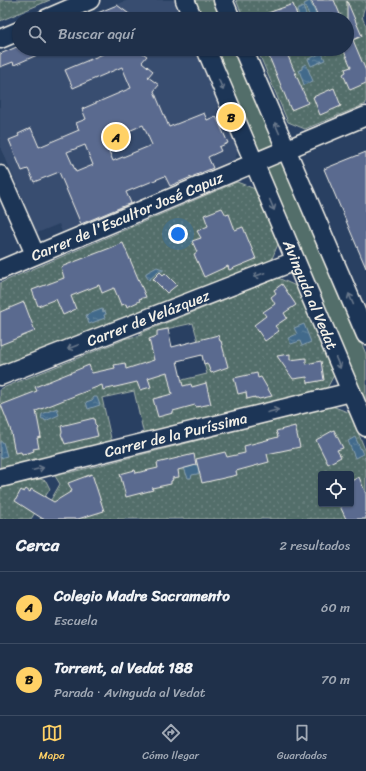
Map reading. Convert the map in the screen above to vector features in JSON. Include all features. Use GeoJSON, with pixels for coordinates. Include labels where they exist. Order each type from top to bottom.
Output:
{"type":"FeatureCollection","features":[{"type":"Feature","properties":{"kind":"street"},"geometry":{"type":"LineString","coordinates":[[62,12],[90,0]]}},
{"type":"Feature","properties":{"kind":"street"},"geometry":{"type":"LineString","coordinates":[[185,0],[190,12]]}},
{"type":"Feature","properties":{"kind":"street"},"geometry":{"type":"LineString","coordinates":[[223,0],[228,12]]}},
{"type":"Feature","properties":{"kind":"street"},"geometry":{"type":"LineString","coordinates":[[0,39],[12,34]]}},
{"type":"Feature","properties":{"kind":"street","name":"Avinguda al Vedat"},"geometry":{"type":"LineString","coordinates":[[209,56],[366,428]]}},
{"type":"Feature","properties":{"kind":"street"},"geometry":{"type":"LineString","coordinates":[[246,56],[366,335]]}},
{"type":"Feature","properties":{"kind":"street"},"geometry":{"type":"LineString","coordinates":[[254,163],[366,116]]}},
{"type":"Feature","properties":{"kind":"street","name":"Carrer de l'Escultor José Capuz"},"geometry":{"type":"LineString","coordinates":[[0,270],[254,163]]}},
{"type":"Feature","properties":{"kind":"street"},"geometry":{"type":"LineString","coordinates":[[0,175],[35,254]]}},
{"type":"Feature","properties":{"kind":"street","name":"Carrer de Velázquez"},"geometry":{"type":"LineString","coordinates":[[0,376],[295,261]]}},
{"type":"Feature","properties":{"kind":"street","name":"Carrer de la Puríssima"},"geometry":{"type":"LineString","coordinates":[[0,478],[351,392]]}},
{"type":"Feature","properties":{"kind":"shaded area"},"geometry":{"type":"Polygon","coordinates":[[[128,0],[175,0],[180,12],[100,12],[128,0]]]}},
{"type":"Feature","properties":{"kind":"shaded area"},"geometry":{"type":"Polygon","coordinates":[[[12,51],[12,56],[199,56],[238,150],[235,159],[62,232],[59,224],[37,233],[0,145],[0,54],[12,51]]]}},
{"type":"Feature","properties":{"kind":"green space"},"geometry":{"type":"Polygon","coordinates":[[[0,0],[50,0],[21,12],[12,12],[12,16],[0,21],[0,0]]]}},
{"type":"Feature","properties":{"kind":"green space"},"geometry":{"type":"Polygon","coordinates":[[[195,0],[216,0],[221,12],[200,12],[195,0]]]}},
{"type":"Feature","properties":{"kind":"green space"},"geometry":{"type":"Polygon","coordinates":[[[236,0],[366,0],[362,15],[366,25],[366,104],[305,129],[288,122],[260,56],[354,56],[354,12],[241,12],[236,0]]]}},
{"type":"Feature","properties":{"kind":"green space"},"geometry":{"type":"Polygon","coordinates":[[[219,56],[239,56],[275,145],[261,151],[258,149],[219,56]]]}},
{"type":"Feature","properties":{"kind":"green space"},"geometry":{"type":"Polygon","coordinates":[[[283,160],[366,354],[366,403],[267,170],[267,167],[283,160]]]}},
{"type":"Feature","properties":{"kind":"green space"},"geometry":{"type":"Polygon","coordinates":[[[237,182],[255,189],[278,244],[271,261],[0,369],[0,283],[237,182]]]}},
{"type":"Feature","properties":{"kind":"green space"},"geometry":{"type":"Polygon","coordinates":[[[278,278],[296,286],[334,375],[326,390],[144,435],[134,391],[102,398],[112,443],[0,468],[0,389],[123,339],[142,335],[141,333],[278,278]],[[193,323],[162,330],[174,382],[207,374],[193,323]]]}},
{"type":"Feature","properties":{"kind":"green space"},"geometry":{"type":"Polygon","coordinates":[[[332,406],[350,413],[366,452],[366,457],[364,458],[366,462],[366,519],[40,519],[60,484],[55,476],[332,406]]]}},
{"type":"Feature","properties":{"kind":"green space"},"geometry":{"type":"Polygon","coordinates":[[[40,479],[46,481],[50,489],[31,519],[0,519],[0,487],[40,479]]]}},
{"type":"Feature","properties":{"kind":"water"},"geometry":{"type":"Polygon","coordinates":[[[310,1],[315,12],[308,12],[304,4],[310,1]]]}},
{"type":"Feature","properties":{"kind":"water"},"geometry":{"type":"Polygon","coordinates":[[[303,7],[305,12],[298,12],[297,10],[303,7]]]}},
{"type":"Feature","properties":{"kind":"water"},"geometry":{"type":"Polygon","coordinates":[[[315,56],[323,56],[325,60],[311,66],[308,59],[315,56]]]}},
{"type":"Feature","properties":{"kind":"water"},"geometry":{"type":"Polygon","coordinates":[[[306,64],[313,81],[304,85],[299,70],[306,64]]]}},
{"type":"Feature","properties":{"kind":"water"},"geometry":{"type":"Polygon","coordinates":[[[157,267],[163,269],[163,271],[159,271],[149,280],[146,273],[157,267]]]}},
{"type":"Feature","properties":{"kind":"water"},"geometry":{"type":"Polygon","coordinates":[[[102,309],[106,314],[104,315],[105,318],[89,324],[86,315],[102,309]]]}},
{"type":"Feature","properties":{"kind":"water"},"geometry":{"type":"Polygon","coordinates":[[[304,324],[311,342],[302,346],[300,341],[291,344],[288,338],[297,334],[294,328],[304,324]]]}},
{"type":"Feature","properties":{"kind":"water"},"geometry":{"type":"Polygon","coordinates":[[[94,397],[97,397],[100,405],[88,409],[86,402],[92,400],[94,397]]]}},
{"type":"Feature","properties":{"kind":"water"},"geometry":{"type":"Polygon","coordinates":[[[57,408],[59,415],[45,421],[44,419],[41,419],[42,414],[57,408]]]}},
{"type":"Feature","properties":{"kind":"water"},"geometry":{"type":"Polygon","coordinates":[[[355,437],[363,454],[355,458],[348,441],[355,437]]]}},
{"type":"Feature","properties":{"kind":"water"},"geometry":{"type":"Polygon","coordinates":[[[0,442],[3,442],[7,456],[0,458],[0,442]]]}},
{"type":"Feature","properties":{"kind":"water"},"geometry":{"type":"Polygon","coordinates":[[[200,464],[202,473],[192,475],[191,478],[188,478],[184,468],[200,464]]]}},
{"type":"Feature","properties":{"kind":"building"},"geometry":{"type":"Polygon","coordinates":[[[311,0],[334,0],[339,12],[316,12],[311,0]]]}},
{"type":"Feature","properties":{"kind":"building"},"geometry":{"type":"Polygon","coordinates":[[[347,1],[352,12],[347,12],[347,1]]]}},
{"type":"Feature","properties":{"kind":"building"},"geometry":{"type":"Polygon","coordinates":[[[293,4],[296,12],[271,12],[293,4]]]}},
{"type":"Feature","properties":{"kind":"building"},"geometry":{"type":"Polygon","coordinates":[[[117,5],[126,12],[100,12],[117,5]]]}},
{"type":"Feature","properties":{"kind":"building"},"geometry":{"type":"Polygon","coordinates":[[[354,17],[362,36],[354,40],[354,17]]]}},
{"type":"Feature","properties":{"kind":"building"},"geometry":{"type":"Polygon","coordinates":[[[354,42],[366,71],[366,83],[350,90],[343,74],[346,72],[345,69],[351,67],[346,56],[354,56],[354,42]]]}},
{"type":"Feature","properties":{"kind":"building"},"geometry":{"type":"Polygon","coordinates":[[[12,49],[12,56],[35,56],[14,65],[13,62],[0,67],[0,54],[12,49]]]}},
{"type":"Feature","properties":{"kind":"building"},"geometry":{"type":"Polygon","coordinates":[[[98,56],[147,56],[142,62],[153,71],[148,77],[159,85],[154,91],[169,127],[204,113],[207,120],[216,116],[228,143],[219,147],[221,151],[208,157],[213,168],[170,186],[165,176],[126,192],[131,203],[81,224],[59,172],[34,182],[28,169],[22,171],[9,140],[19,136],[18,134],[31,128],[39,147],[79,130],[76,123],[86,119],[82,109],[131,88],[122,67],[73,88],[65,70],[98,56]],[[143,125],[105,141],[113,161],[152,145],[143,125]],[[85,145],[67,152],[76,172],[93,165],[85,145]]]}},
{"type":"Feature","properties":{"kind":"building"},"geometry":{"type":"Polygon","coordinates":[[[269,56],[288,56],[308,103],[291,110],[269,56]]]}},
{"type":"Feature","properties":{"kind":"building"},"geometry":{"type":"Polygon","coordinates":[[[334,88],[341,106],[320,115],[313,97],[334,88]]]}},
{"type":"Feature","properties":{"kind":"building"},"geometry":{"type":"Polygon","coordinates":[[[366,152],[366,268],[324,169],[366,152]]]}},
{"type":"Feature","properties":{"kind":"building"},"geometry":{"type":"Polygon","coordinates":[[[222,208],[226,215],[229,214],[235,230],[243,227],[256,259],[229,270],[228,266],[204,277],[194,254],[197,252],[192,241],[201,238],[197,231],[208,226],[204,215],[222,208]]]}},
{"type":"Feature","properties":{"kind":"building"},"geometry":{"type":"Polygon","coordinates":[[[123,243],[146,297],[139,299],[140,301],[127,307],[126,304],[121,305],[114,288],[102,293],[99,285],[71,296],[76,309],[63,315],[56,299],[38,306],[32,290],[64,278],[61,267],[123,243]]]}},
{"type":"Feature","properties":{"kind":"building"},"geometry":{"type":"Polygon","coordinates":[[[160,272],[163,275],[165,273],[177,285],[167,293],[153,279],[160,272]]]}},
{"type":"Feature","properties":{"kind":"building"},"geometry":{"type":"Polygon","coordinates":[[[282,284],[296,305],[284,313],[287,318],[275,326],[279,331],[265,341],[254,325],[266,316],[263,312],[275,304],[271,297],[276,293],[274,290],[282,284]]]}},
{"type":"Feature","properties":{"kind":"building"},"geometry":{"type":"Polygon","coordinates":[[[24,302],[35,331],[0,345],[0,312],[24,302]]]}},
{"type":"Feature","properties":{"kind":"building"},"geometry":{"type":"Polygon","coordinates":[[[168,329],[172,347],[218,335],[228,367],[211,373],[207,363],[204,364],[202,355],[177,361],[183,386],[191,384],[192,387],[206,383],[211,404],[196,407],[195,405],[158,417],[153,399],[172,394],[167,372],[148,378],[151,387],[140,390],[137,382],[103,390],[102,385],[36,411],[41,437],[37,438],[39,448],[33,449],[34,451],[28,453],[15,453],[10,428],[1,405],[37,391],[35,387],[89,365],[92,373],[115,368],[114,365],[125,363],[126,369],[154,360],[149,339],[157,336],[157,331],[168,329]]]}},
{"type":"Feature","properties":{"kind":"building"},"geometry":{"type":"Polygon","coordinates":[[[290,354],[290,360],[306,358],[306,364],[321,361],[324,380],[308,383],[307,377],[293,379],[277,356],[290,354]]]}},
{"type":"Feature","properties":{"kind":"building"},"geometry":{"type":"Polygon","coordinates":[[[257,373],[258,378],[261,377],[272,396],[259,399],[255,397],[247,399],[246,392],[238,394],[234,378],[257,373]]]}},
{"type":"Feature","properties":{"kind":"building"},"geometry":{"type":"Polygon","coordinates":[[[94,418],[98,436],[65,444],[61,434],[61,426],[94,418]]]}},
{"type":"Feature","properties":{"kind":"building"},"geometry":{"type":"Polygon","coordinates":[[[295,426],[300,447],[267,454],[269,462],[236,471],[237,475],[202,483],[196,459],[225,452],[227,457],[245,453],[244,446],[278,437],[276,431],[295,426]]]}},
{"type":"Feature","properties":{"kind":"building"},"geometry":{"type":"Polygon","coordinates":[[[334,430],[343,448],[337,450],[341,457],[328,464],[316,440],[334,430]]]}},
{"type":"Feature","properties":{"kind":"building"},"geometry":{"type":"Polygon","coordinates":[[[194,454],[196,465],[178,470],[179,477],[172,478],[173,480],[171,481],[171,484],[152,488],[153,490],[126,497],[120,474],[135,470],[136,473],[158,468],[157,463],[194,454]]]}},
{"type":"Feature","properties":{"kind":"building"},"geometry":{"type":"Polygon","coordinates":[[[92,474],[104,511],[78,519],[43,519],[15,501],[21,490],[24,492],[26,489],[30,492],[31,489],[54,502],[72,491],[68,483],[92,474]]]}},
{"type":"Feature","properties":{"kind":"building"},"geometry":{"type":"Polygon","coordinates":[[[359,477],[366,494],[366,519],[346,519],[340,507],[354,507],[354,480],[359,477]]]}},
{"type":"Feature","properties":{"kind":"place","name":"Torrent, al Vedat 188"},"geometry":{"type":"Point","coordinates":[231,117]}},
{"type":"Feature","properties":{"kind":"place","name":"Colegio Madre Sacramento"},"geometry":{"type":"Point","coordinates":[116,137]}}]}
